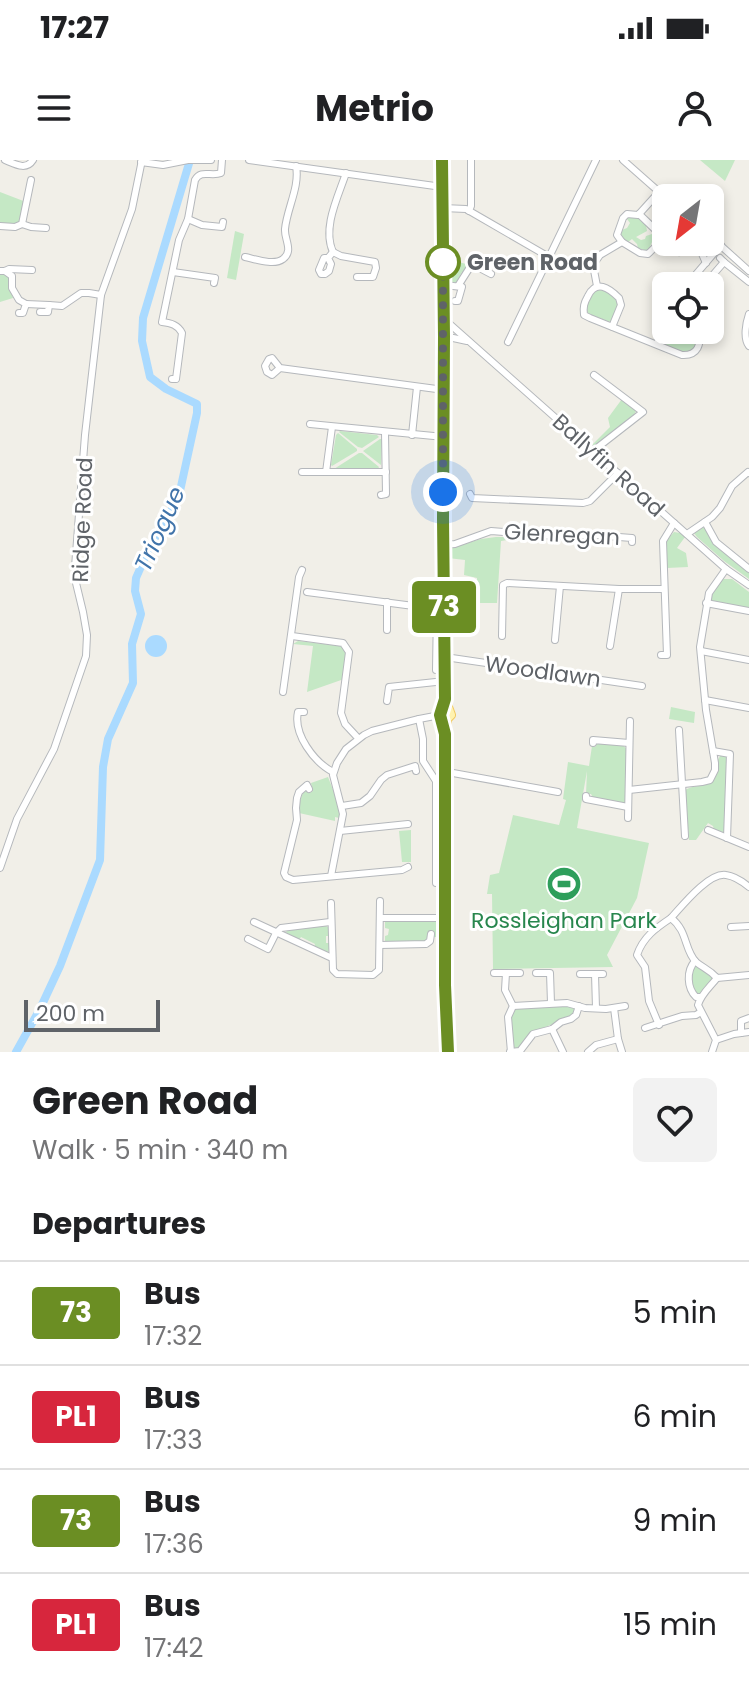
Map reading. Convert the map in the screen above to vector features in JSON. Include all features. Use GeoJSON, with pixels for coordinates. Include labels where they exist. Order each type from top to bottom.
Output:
{"type":"FeatureCollection","features":[{"type":"Feature","properties":{"kind":"main road"},"geometry":{"type":"LineString","coordinates":[[442,160],[444,437],[440,609],[445,657],[445,985],[448,1052]]}},
{"type":"Feature","properties":{"kind":"street"},"geometry":{"type":"LineString","coordinates":[[5,160],[25,166],[33,160]]}},
{"type":"Feature","properties":{"kind":"street"},"geometry":{"type":"LineString","coordinates":[[142,161],[163,165],[211,160]]}},
{"type":"Feature","properties":{"kind":"street"},"geometry":{"type":"LineString","coordinates":[[162,322],[195,180],[198,175],[221,173],[222,160]]}},
{"type":"Feature","properties":{"kind":"street"},"geometry":{"type":"LineString","coordinates":[[249,160],[297,164],[442,187]]}},
{"type":"Feature","properties":{"kind":"street"},"geometry":{"type":"LineString","coordinates":[[469,211],[471,160]]}},
{"type":"Feature","properties":{"kind":"street"},"geometry":{"type":"LineString","coordinates":[[508,342],[596,160]]}},
{"type":"Feature","properties":{"kind":"street"},"geometry":{"type":"LineString","coordinates":[[623,160],[652,186]]}},
{"type":"Feature","properties":{"kind":"street","name":"Ridge Road"},"geometry":{"type":"LineString","coordinates":[[0,868],[17,819],[51,756],[86,656],[87,635],[75,567],[85,435],[101,295],[132,209],[142,161]]}},
{"type":"Feature","properties":{"kind":"street"},"geometry":{"type":"LineString","coordinates":[[245,257],[278,261],[287,255],[285,228],[297,164]]}},
{"type":"Feature","properties":{"kind":"street"},"geometry":{"type":"LineString","coordinates":[[346,173],[331,222],[331,255],[376,263],[373,277],[357,277]]}},
{"type":"Feature","properties":{"kind":"street"},"geometry":{"type":"LineString","coordinates":[[22,224],[27,185]]}},
{"type":"Feature","properties":{"kind":"street"},"geometry":{"type":"LineString","coordinates":[[639,214],[652,200]]}},
{"type":"Feature","properties":{"kind":"street"},"geometry":{"type":"LineString","coordinates":[[443,208],[466,209],[549,257]]}},
{"type":"Feature","properties":{"kind":"street"},"geometry":{"type":"LineString","coordinates":[[652,227],[639,214],[627,214],[617,235],[622,242],[640,253],[652,251]]}},
{"type":"Feature","properties":{"kind":"street"},"geometry":{"type":"LineString","coordinates":[[188,219],[202,225],[222,227],[223,222]]}},
{"type":"Feature","properties":{"kind":"street"},"geometry":{"type":"LineString","coordinates":[[0,226],[22,224],[46,228]]}},
{"type":"Feature","properties":{"kind":"street"},"geometry":{"type":"LineString","coordinates":[[597,286],[593,265],[600,255],[622,242]]}},
{"type":"Feature","properties":{"kind":"street"},"geometry":{"type":"LineString","coordinates":[[724,248],[749,271]]}},
{"type":"Feature","properties":{"kind":"street"},"geometry":{"type":"LineString","coordinates":[[703,256],[706,263]]}},
{"type":"Feature","properties":{"kind":"street"},"geometry":{"type":"LineString","coordinates":[[698,272],[712,256]]}},
{"type":"Feature","properties":{"kind":"street"},"geometry":{"type":"LineString","coordinates":[[715,272],[722,260],[749,282]]}},
{"type":"Feature","properties":{"kind":"street"},"geometry":{"type":"LineString","coordinates":[[458,286],[472,264],[491,274]]}},
{"type":"Feature","properties":{"kind":"street"},"geometry":{"type":"LineString","coordinates":[[2,271],[32,270]]}},
{"type":"Feature","properties":{"kind":"street"},"geometry":{"type":"LineString","coordinates":[[2,271],[12,276],[15,295],[19,300],[51,310]]}},
{"type":"Feature","properties":{"kind":"street"},"geometry":{"type":"LineString","coordinates":[[173,272],[215,278],[214,283]]}},
{"type":"Feature","properties":{"kind":"street"},"geometry":{"type":"LineString","coordinates":[[444,285],[462,287],[458,301],[455,301]]}},
{"type":"Feature","properties":{"kind":"street"},"geometry":{"type":"LineString","coordinates":[[597,286],[591,289],[584,304],[584,315],[652,342]]}},
{"type":"Feature","properties":{"kind":"street"},"geometry":{"type":"LineString","coordinates":[[597,286],[619,298],[621,305],[612,327]]}},
{"type":"Feature","properties":{"kind":"street"},"geometry":{"type":"LineString","coordinates":[[26,304],[21,313],[38,314],[62,306],[81,293],[101,295]]}},
{"type":"Feature","properties":{"kind":"street"},"geometry":{"type":"LineString","coordinates":[[749,314],[746,336],[749,346]]}},
{"type":"Feature","properties":{"kind":"street","name":"Ballyfin Road"},"geometry":{"type":"LineString","coordinates":[[444,319],[726,569],[749,585]]}},
{"type":"Feature","properties":{"kind":"street"},"geometry":{"type":"LineString","coordinates":[[151,321],[170,323],[179,327],[182,333],[176,379],[172,379]]}},
{"type":"Feature","properties":{"kind":"street","name":"Ballyfin Road"},"geometry":{"type":"LineString","coordinates":[[444,336],[470,342]]}},
{"type":"Feature","properties":{"kind":"street"},"geometry":{"type":"LineString","coordinates":[[657,344],[682,355],[693,354],[699,344]]}},
{"type":"Feature","properties":{"kind":"street"},"geometry":{"type":"LineString","coordinates":[[280,368],[444,390]]}},
{"type":"Feature","properties":{"kind":"street"},"geometry":{"type":"LineString","coordinates":[[594,376],[643,412]]}},
{"type":"Feature","properties":{"kind":"street"},"geometry":{"type":"LineString","coordinates":[[412,435],[417,387]]}},
{"type":"Feature","properties":{"kind":"street"},"geometry":{"type":"LineString","coordinates":[[593,451],[649,404]]}},
{"type":"Feature","properties":{"kind":"street"},"geometry":{"type":"LineString","coordinates":[[310,424],[444,437]]}},
{"type":"Feature","properties":{"kind":"street"},"geometry":{"type":"LineString","coordinates":[[326,472],[332,427]]}},
{"type":"Feature","properties":{"kind":"street"},"geometry":{"type":"LineString","coordinates":[[381,495],[386,494],[385,432]]}},
{"type":"Feature","properties":{"kind":"street"},"geometry":{"type":"LineString","coordinates":[[302,472],[386,472]]}},
{"type":"Feature","properties":{"kind":"street"},"geometry":{"type":"LineString","coordinates":[[470,494],[472,498],[583,503],[590,501],[618,473]]}},
{"type":"Feature","properties":{"kind":"street"},"geometry":{"type":"LineString","coordinates":[[687,534],[716,513],[735,483],[749,473]]}},
{"type":"Feature","properties":{"kind":"street"},"geometry":{"type":"LineString","coordinates":[[705,522],[716,542],[749,569]]}},
{"type":"Feature","properties":{"kind":"street"},"geometry":{"type":"LineString","coordinates":[[661,655],[667,655],[663,541],[674,523]]}},
{"type":"Feature","properties":{"kind":"street","name":"Glenregan"},"geometry":{"type":"LineString","coordinates":[[443,545],[491,531],[632,538],[632,542]]}},
{"type":"Feature","properties":{"kind":"street"},"geometry":{"type":"LineString","coordinates":[[629,790],[710,780],[715,770],[700,647],[709,593],[726,569]]}},
{"type":"Feature","properties":{"kind":"street"},"geometry":{"type":"LineString","coordinates":[[283,692],[302,570]]}},
{"type":"Feature","properties":{"kind":"street"},"geometry":{"type":"LineString","coordinates":[[502,636],[503,585],[507,583],[664,589]]}},
{"type":"Feature","properties":{"kind":"street"},"geometry":{"type":"LineString","coordinates":[[555,640],[560,586]]}},
{"type":"Feature","properties":{"kind":"street"},"geometry":{"type":"LineString","coordinates":[[610,646],[619,589]]}},
{"type":"Feature","properties":{"kind":"street"},"geometry":{"type":"LineString","coordinates":[[307,592],[440,609],[436,670]]}},
{"type":"Feature","properties":{"kind":"street"},"geometry":{"type":"LineString","coordinates":[[387,602],[387,630]]}},
{"type":"Feature","properties":{"kind":"street"},"geometry":{"type":"LineString","coordinates":[[706,603],[749,611]]}},
{"type":"Feature","properties":{"kind":"street"},"geometry":{"type":"LineString","coordinates":[[292,636],[343,643],[347,647],[349,652],[341,713],[345,724],[358,738]]}},
{"type":"Feature","properties":{"kind":"street"},"geometry":{"type":"LineString","coordinates":[[701,651],[749,660]]}},
{"type":"Feature","properties":{"kind":"street","name":"Woodlawn"},"geometry":{"type":"LineString","coordinates":[[445,657],[642,686]]}},
{"type":"Feature","properties":{"kind":"street"},"geometry":{"type":"LineString","coordinates":[[387,701],[389,687],[445,681]]}},
{"type":"Feature","properties":{"kind":"street"},"geometry":{"type":"LineString","coordinates":[[412,685],[413,694]]}},
{"type":"Feature","properties":{"kind":"street"},"geometry":{"type":"LineString","coordinates":[[705,700],[749,708]]}},
{"type":"Feature","properties":{"kind":"street"},"geometry":{"type":"LineString","coordinates":[[304,712],[298,712],[298,729],[314,757],[333,772]]}},
{"type":"Feature","properties":{"kind":"street"},"geometry":{"type":"LineString","coordinates":[[331,876],[343,814],[333,772],[346,749],[372,731],[444,712]]}},
{"type":"Feature","properties":{"kind":"street"},"geometry":{"type":"LineString","coordinates":[[419,719],[423,761],[436,781],[436,883]]}},
{"type":"Feature","properties":{"kind":"street"},"geometry":{"type":"LineString","coordinates":[[628,818],[630,721]]}},
{"type":"Feature","properties":{"kind":"street"},"geometry":{"type":"LineString","coordinates":[[679,730],[685,836]]}},
{"type":"Feature","properties":{"kind":"street"},"geometry":{"type":"LineString","coordinates":[[593,743],[593,740],[629,743]]}},
{"type":"Feature","properties":{"kind":"street"},"geometry":{"type":"LineString","coordinates":[[713,751],[730,754],[727,838]]}},
{"type":"Feature","properties":{"kind":"street"},"geometry":{"type":"LineString","coordinates":[[342,806],[361,803],[387,775],[415,766],[416,771]]}},
{"type":"Feature","properties":{"kind":"street"},"geometry":{"type":"LineString","coordinates":[[444,773],[558,792]]}},
{"type":"Feature","properties":{"kind":"street"},"geometry":{"type":"LineString","coordinates":[[309,789],[307,785],[304,786],[297,798],[297,820],[285,875],[289,879],[408,867]]}},
{"type":"Feature","properties":{"kind":"street"},"geometry":{"type":"LineString","coordinates":[[586,796],[586,799],[628,807]]}},
{"type":"Feature","properties":{"kind":"street"},"geometry":{"type":"LineString","coordinates":[[340,831],[408,824]]}},
{"type":"Feature","properties":{"kind":"street"},"geometry":{"type":"LineString","coordinates":[[708,830],[749,847]]}},
{"type":"Feature","properties":{"kind":"street"},"geometry":{"type":"LineString","coordinates":[[659,1025],[649,1001],[645,967],[637,955],[640,946],[649,934],[671,918],[712,877],[730,876],[749,887]]}},
{"type":"Feature","properties":{"kind":"street"},"geometry":{"type":"LineString","coordinates":[[331,903],[335,973],[373,975],[379,970],[380,901]]}},
{"type":"Feature","properties":{"kind":"street"},"geometry":{"type":"LineString","coordinates":[[380,918],[445,918]]}},
{"type":"Feature","properties":{"kind":"street"},"geometry":{"type":"LineString","coordinates":[[671,918],[682,929],[695,961],[717,978]]}},
{"type":"Feature","properties":{"kind":"street"},"geometry":{"type":"LineString","coordinates":[[254,922],[332,958]]}},
{"type":"Feature","properties":{"kind":"street"},"geometry":{"type":"LineString","coordinates":[[248,939],[268,949],[281,928],[330,922]]}},
{"type":"Feature","properties":{"kind":"street"},"geometry":{"type":"LineString","coordinates":[[731,927],[749,926]]}},
{"type":"Feature","properties":{"kind":"street"},"geometry":{"type":"LineString","coordinates":[[380,945],[426,944],[431,934]]}},
{"type":"Feature","properties":{"kind":"street"},"geometry":{"type":"LineString","coordinates":[[695,961],[690,967],[689,978],[692,992],[700,997]]}},
{"type":"Feature","properties":{"kind":"street"},"geometry":{"type":"LineString","coordinates":[[536,973],[562,972]]}},
{"type":"Feature","properties":{"kind":"street"},"geometry":{"type":"LineString","coordinates":[[494,973],[520,973]]}},
{"type":"Feature","properties":{"kind":"street"},"geometry":{"type":"LineString","coordinates":[[506,973],[505,990],[513,1006]]}},
{"type":"Feature","properties":{"kind":"street"},"geometry":{"type":"LineString","coordinates":[[550,973],[551,1003]]}},
{"type":"Feature","properties":{"kind":"street"},"geometry":{"type":"LineString","coordinates":[[580,974],[599,974],[596,1008]]}},
{"type":"Feature","properties":{"kind":"street"},"geometry":{"type":"LineString","coordinates":[[712,1052],[716,1040],[698,1005],[700,997],[717,978],[749,975]]}},
{"type":"Feature","properties":{"kind":"street"},"geometry":{"type":"LineString","coordinates":[[513,1006],[551,1003],[596,1008],[625,1006]]}},
{"type":"Feature","properties":{"kind":"street"},"geometry":{"type":"LineString","coordinates":[[513,1006],[508,1017],[510,1052],[520,1051],[533,1034],[571,1019],[579,1006]]}},
{"type":"Feature","properties":{"kind":"street"},"geometry":{"type":"LineString","coordinates":[[614,1008],[622,1052]]}},
{"type":"Feature","properties":{"kind":"street"},"geometry":{"type":"LineString","coordinates":[[645,1028],[701,1012]]}},
{"type":"Feature","properties":{"kind":"street"},"geometry":{"type":"LineString","coordinates":[[741,1033],[741,1021],[749,1018]]}},
{"type":"Feature","properties":{"kind":"street"},"geometry":{"type":"LineString","coordinates":[[552,1029],[563,1052]]}},
{"type":"Feature","properties":{"kind":"street"},"geometry":{"type":"LineString","coordinates":[[716,1040],[749,1032]]}},
{"type":"Feature","properties":{"kind":"street"},"geometry":{"type":"LineString","coordinates":[[588,1052],[596,1045],[618,1039]]}},
{"type":"Feature","properties":{"kind":"green space"},"geometry":{"type":"Polygon","coordinates":[[[700,160],[735,160],[725,181],[700,160]]]}},
{"type":"Feature","properties":{"kind":"green space"},"geometry":{"type":"Polygon","coordinates":[[[0,192],[26,202],[21,222],[0,223],[0,192]]]}},
{"type":"Feature","properties":{"kind":"green space"},"geometry":{"type":"Polygon","coordinates":[[[635,216],[646,225],[647,231],[636,237],[641,240],[652,234],[648,251],[638,248],[632,239],[628,242],[620,236],[630,223],[627,219],[635,216]]]}},
{"type":"Feature","properties":{"kind":"green space"},"geometry":{"type":"Polygon","coordinates":[[[235,231],[244,234],[236,280],[227,278],[235,231]]]}},
{"type":"Feature","properties":{"kind":"green space"},"geometry":{"type":"Polygon","coordinates":[[[447,259],[470,265],[456,283],[448,281],[447,259]]]}},
{"type":"Feature","properties":{"kind":"green space"},"geometry":{"type":"Polygon","coordinates":[[[0,274],[9,276],[13,298],[0,302],[0,274]]]}},
{"type":"Feature","properties":{"kind":"green space"},"geometry":{"type":"Polygon","coordinates":[[[603,289],[615,295],[619,306],[614,320],[606,323],[605,320],[591,317],[586,310],[593,290],[603,289]]]}},
{"type":"Feature","properties":{"kind":"green space"},"geometry":{"type":"Polygon","coordinates":[[[662,344],[696,344],[695,350],[686,354],[662,344]]]}},
{"type":"Feature","properties":{"kind":"green space"},"geometry":{"type":"Polygon","coordinates":[[[622,399],[636,411],[634,415],[592,445],[610,427],[608,418],[622,399]]]}},
{"type":"Feature","properties":{"kind":"green space"},"geometry":{"type":"Polygon","coordinates":[[[340,431],[377,435],[379,437],[362,448],[340,431]]]}},
{"type":"Feature","properties":{"kind":"green space"},"geometry":{"type":"Polygon","coordinates":[[[338,433],[357,451],[332,466],[336,435],[338,433]]]}},
{"type":"Feature","properties":{"kind":"green space"},"geometry":{"type":"Polygon","coordinates":[[[382,439],[381,465],[363,451],[382,439]]]}},
{"type":"Feature","properties":{"kind":"green space"},"geometry":{"type":"Polygon","coordinates":[[[359,453],[378,469],[334,469],[359,453]]]}},
{"type":"Feature","properties":{"kind":"green space"},"geometry":{"type":"Polygon","coordinates":[[[702,527],[707,529],[717,547],[749,571],[749,579],[697,537],[695,530],[702,527]]]}},
{"type":"Feature","properties":{"kind":"green space"},"geometry":{"type":"Polygon","coordinates":[[[674,532],[685,537],[677,548],[686,553],[688,567],[667,568],[666,541],[674,532]]]}},
{"type":"Feature","properties":{"kind":"green space"},"geometry":{"type":"Polygon","coordinates":[[[508,537],[501,541],[497,603],[477,603],[477,578],[464,575],[465,560],[448,558],[451,548],[508,537]]]}},
{"type":"Feature","properties":{"kind":"green space"},"geometry":{"type":"Polygon","coordinates":[[[722,579],[732,579],[749,592],[749,609],[712,601],[711,596],[722,579]]]}},
{"type":"Feature","properties":{"kind":"green space"},"geometry":{"type":"Polygon","coordinates":[[[298,641],[341,646],[346,650],[344,679],[307,692],[313,646],[293,644],[298,641]]]}},
{"type":"Feature","properties":{"kind":"green space"},"geometry":{"type":"Polygon","coordinates":[[[671,707],[695,712],[694,723],[669,719],[671,707]]]}},
{"type":"Feature","properties":{"kind":"green space","name":"Rossleighan Park"},"geometry":{"type":"Polygon","coordinates":[[[598,743],[621,744],[627,749],[627,801],[625,804],[594,799],[591,794],[586,794],[587,771],[577,828],[649,843],[637,898],[607,955],[613,967],[493,969],[492,894],[487,894],[490,875],[499,873],[513,815],[559,825],[566,800],[563,799],[568,762],[589,766],[592,746],[598,743]]]}},
{"type":"Feature","properties":{"kind":"green space"},"geometry":{"type":"Polygon","coordinates":[[[721,755],[728,758],[727,831],[714,830],[708,823],[696,840],[689,840],[685,790],[712,781],[721,755]]]}},
{"type":"Feature","properties":{"kind":"green space"},"geometry":{"type":"Polygon","coordinates":[[[328,777],[339,805],[339,818],[335,817],[335,821],[299,813],[303,792],[313,791],[311,783],[328,777]]]}},
{"type":"Feature","properties":{"kind":"green space"},"geometry":{"type":"Polygon","coordinates":[[[411,830],[411,862],[402,862],[399,831],[411,830]]]}},
{"type":"Feature","properties":{"kind":"green space"},"geometry":{"type":"Polygon","coordinates":[[[385,922],[439,922],[440,937],[428,937],[425,941],[385,942],[389,929],[385,928],[385,922]]]}},
{"type":"Feature","properties":{"kind":"green space"},"geometry":{"type":"Polygon","coordinates":[[[330,928],[330,936],[326,936],[326,943],[330,943],[328,954],[301,937],[299,940],[286,933],[287,930],[330,928]]]}},
{"type":"Feature","properties":{"kind":"green space"},"geometry":{"type":"Polygon","coordinates":[[[694,965],[713,976],[713,981],[700,994],[695,993],[693,986],[694,965]]]}},
{"type":"Feature","properties":{"kind":"green space"},"geometry":{"type":"Polygon","coordinates":[[[557,1005],[575,1007],[574,1015],[533,1031],[520,1049],[514,1050],[511,1017],[515,1009],[557,1005]]]}},
{"type":"Feature","properties":{"kind":"water"},"geometry":{"type":"Polygon","coordinates":[[[156,635],[164,638],[167,646],[164,654],[156,657],[148,654],[145,646],[148,638],[156,635]]]}},
{"type":"Feature","properties":{"kind":"waterway","name":"Triogue"},"geometry":{"type":"LineString","coordinates":[[16,1052],[60,966],[100,860],[103,767],[108,739],[133,683],[132,644],[141,614],[135,591],[136,578],[180,491],[197,413],[197,404],[166,389],[150,377],[142,341],[143,318],[190,160]]}},
{"type":"Feature","properties":{"kind":"bus line","name":"73"},"geometry":{"type":"LineString","coordinates":[[442,160],[445,699],[440,715],[445,734],[448,1052]]}},
{"type":"Feature","properties":{"kind":"place","name":"Green Road"},"geometry":{"type":"Point","coordinates":[443,262]}},
{"type":"Feature","properties":{"kind":"place","name":"Rossleighan Park"},"geometry":{"type":"Point","coordinates":[564,884]}},
{"type":"Feature","properties":{"kind":"route"},"geometry":{"type":"LineString","coordinates":[[443,262],[443,492]]}}]}
